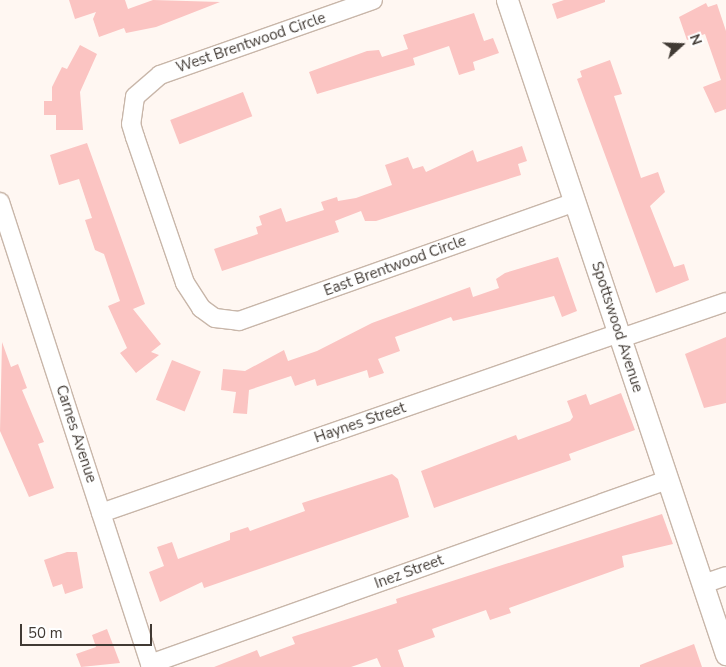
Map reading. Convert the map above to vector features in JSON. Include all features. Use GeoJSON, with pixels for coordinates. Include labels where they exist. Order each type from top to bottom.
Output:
{"type":"FeatureCollection","features":[{"type":"Feature","properties":{"kind":"street","name":"West Brentwood Circle"},"geometry":{"type":"LineString","coordinates":[[215,318],[192,298],[185,283],[131,124],[136,97],[160,75],[373,0]]}},
{"type":"Feature","properties":{"kind":"street","name":"Spottswood Avenue"},"geometry":{"type":"LineString","coordinates":[[507,0],[726,654]]}},
{"type":"Feature","properties":{"kind":"street","name":"Carnes Avenue"},"geometry":{"type":"LineString","coordinates":[[0,202],[150,666]]}},
{"type":"Feature","properties":{"kind":"street","name":"East Brentwood Circle"},"geometry":{"type":"LineString","coordinates":[[215,318],[227,321],[251,317],[575,202]]}},
{"type":"Feature","properties":{"kind":"street","name":"Haynes Street"},"geometry":{"type":"LineString","coordinates":[[101,512],[620,336],[726,302]]}},
{"type":"Feature","properties":{"kind":"street","name":"Inez Street"},"geometry":{"type":"LineString","coordinates":[[150,666],[667,480]]}},
{"type":"Feature","properties":{"kind":"street"},"geometry":{"type":"LineString","coordinates":[[703,584],[726,576]]}},
{"type":"Feature","properties":{"kind":"building"},"geometry":{"type":"Polygon","coordinates":[[[69,0],[125,0],[128,9],[153,0],[220,2],[156,27],[126,33],[124,28],[99,37],[93,19],[96,12],[75,19],[69,0]]]}},
{"type":"Feature","properties":{"kind":"building"},"geometry":{"type":"Polygon","coordinates":[[[564,0],[605,0],[605,2],[557,19],[552,4],[564,0]]]}},
{"type":"Feature","properties":{"kind":"building"},"geometry":{"type":"Polygon","coordinates":[[[706,3],[708,7],[717,4],[726,31],[726,109],[715,113],[703,87],[721,80],[705,34],[687,40],[679,17],[706,3]]]}},
{"type":"Feature","properties":{"kind":"building"},"geometry":{"type":"Polygon","coordinates":[[[474,13],[484,41],[493,38],[499,53],[473,62],[475,70],[459,75],[449,46],[413,58],[415,65],[317,94],[309,72],[367,51],[379,50],[382,57],[408,49],[403,35],[474,13]]]}},
{"type":"Feature","properties":{"kind":"building"},"geometry":{"type":"Polygon","coordinates":[[[80,45],[97,54],[80,92],[83,130],[56,130],[56,115],[44,115],[44,101],[52,101],[52,87],[62,67],[67,69],[80,45]]]}},
{"type":"Feature","properties":{"kind":"building"},"geometry":{"type":"Polygon","coordinates":[[[610,60],[622,94],[614,96],[641,178],[658,172],[665,192],[650,206],[674,267],[684,264],[689,280],[656,293],[577,79],[582,77],[580,71],[610,60]]]}},
{"type":"Feature","properties":{"kind":"building"},"geometry":{"type":"Polygon","coordinates":[[[243,92],[252,116],[179,144],[170,120],[243,92]]]}},
{"type":"Feature","properties":{"kind":"building"},"geometry":{"type":"Polygon","coordinates":[[[87,143],[145,304],[133,309],[161,344],[151,352],[159,355],[136,373],[120,353],[127,348],[108,306],[120,301],[104,254],[95,250],[85,220],[92,218],[79,179],[59,185],[50,155],[87,143]]]}},
{"type":"Feature","properties":{"kind":"building"},"geometry":{"type":"Polygon","coordinates":[[[522,146],[527,161],[518,164],[521,175],[376,221],[365,221],[361,211],[335,221],[339,232],[222,271],[214,249],[258,234],[256,227],[262,225],[259,216],[281,208],[286,222],[324,210],[321,202],[337,197],[338,201],[356,198],[392,185],[385,165],[408,157],[413,169],[423,166],[426,172],[473,150],[477,162],[522,146]]]}},
{"type":"Feature","properties":{"kind":"building"},"geometry":{"type":"Polygon","coordinates":[[[558,257],[577,311],[562,317],[554,296],[453,321],[451,317],[395,337],[400,351],[378,359],[384,373],[369,378],[367,370],[317,386],[315,379],[295,386],[291,376],[249,390],[247,414],[233,413],[236,392],[221,390],[223,369],[245,371],[284,350],[288,361],[317,351],[372,323],[470,287],[473,297],[499,288],[496,279],[505,273],[558,257]]]}},
{"type":"Feature","properties":{"kind":"building"},"geometry":{"type":"Polygon","coordinates":[[[726,337],[726,403],[704,408],[685,354],[726,337]]]}},
{"type":"Feature","properties":{"kind":"building"},"geometry":{"type":"Polygon","coordinates":[[[2,342],[11,367],[18,364],[27,388],[22,390],[44,442],[38,444],[54,488],[29,497],[0,431],[2,342]]]}},
{"type":"Feature","properties":{"kind":"building"},"geometry":{"type":"Polygon","coordinates":[[[172,360],[201,372],[185,411],[156,400],[172,360]]]}},
{"type":"Feature","properties":{"kind":"building"},"geometry":{"type":"Polygon","coordinates":[[[621,393],[635,430],[569,454],[571,460],[434,508],[421,471],[516,435],[518,440],[570,421],[573,417],[567,401],[586,394],[590,405],[621,393]]]}},
{"type":"Feature","properties":{"kind":"building"},"geometry":{"type":"Polygon","coordinates":[[[392,474],[398,479],[409,517],[204,588],[202,582],[160,602],[149,572],[164,566],[157,547],[172,542],[178,559],[230,540],[230,533],[248,527],[250,531],[305,511],[302,503],[392,474]]]}},
{"type":"Feature","properties":{"kind":"building"},"geometry":{"type":"Polygon","coordinates":[[[662,514],[673,544],[622,556],[624,567],[509,608],[511,613],[490,620],[486,610],[432,629],[435,637],[398,650],[404,667],[381,667],[377,658],[351,667],[214,667],[257,650],[260,657],[295,644],[292,637],[397,603],[396,599],[662,514]]]}},
{"type":"Feature","properties":{"kind":"building"},"geometry":{"type":"Polygon","coordinates":[[[67,552],[77,552],[83,588],[65,594],[62,584],[53,587],[44,560],[67,552]]]}},
{"type":"Feature","properties":{"kind":"building"},"geometry":{"type":"Polygon","coordinates":[[[107,629],[120,663],[81,667],[76,654],[96,647],[92,635],[107,629]]]}},
{"type":"Feature","properties":{"kind":"building"},"geometry":{"type":"Polygon","coordinates":[[[694,644],[702,667],[640,667],[640,665],[694,644]]]}}]}
